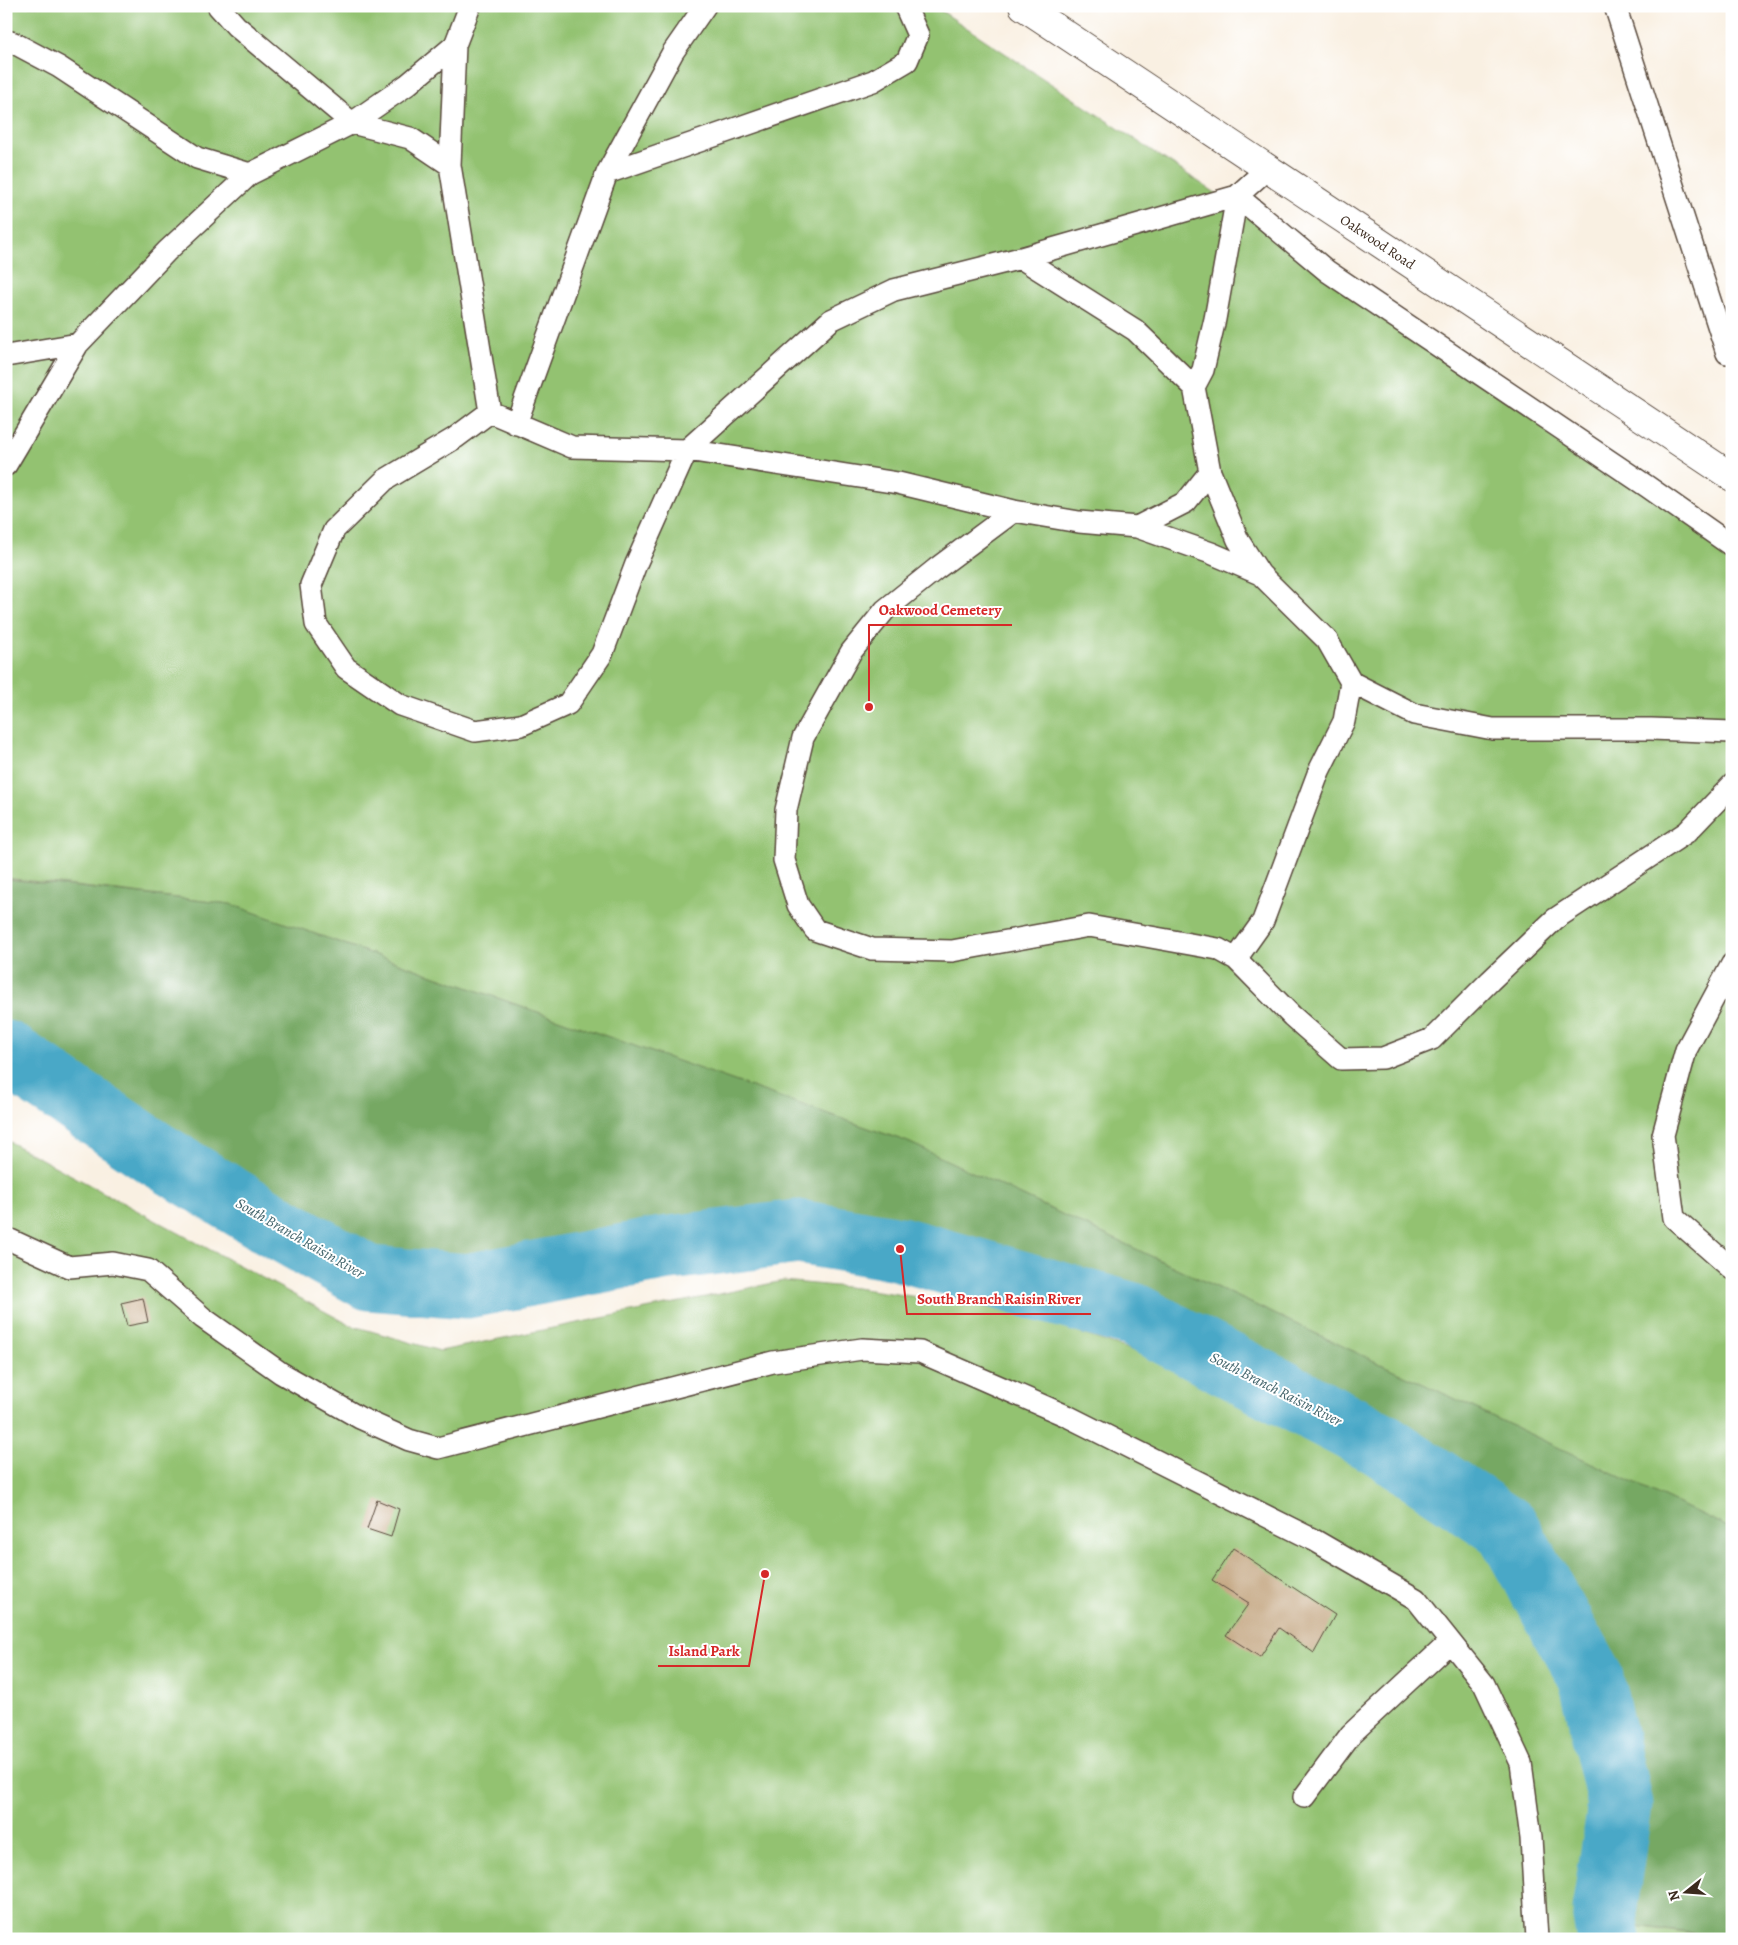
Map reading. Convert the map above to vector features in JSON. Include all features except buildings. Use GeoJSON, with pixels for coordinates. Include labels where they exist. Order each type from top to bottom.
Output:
{"type":"FeatureCollection","features":[{"type":"Feature","properties":{"kind":"street","name":"Oakwood Road"},"geometry":{"type":"LineString","coordinates":[[1023,6],[1732,477]]}},
{"type":"Feature","properties":{"kind":"lane"},"geometry":{"type":"LineString","coordinates":[[218,6],[236,26],[352,123],[410,138],[450,165]]}},
{"type":"Feature","properties":{"kind":"lane"},"geometry":{"type":"LineString","coordinates":[[470,6],[455,44],[450,165],[490,412]]}},
{"type":"Feature","properties":{"kind":"lane"},"geometry":{"type":"LineString","coordinates":[[516,424],[607,173],[672,52],[705,6]]}},
{"type":"Feature","properties":{"kind":"lane"},"geometry":{"type":"LineString","coordinates":[[607,173],[873,81],[907,61],[918,34],[905,6]]}},
{"type":"Feature","properties":{"kind":"lane"},"geometry":{"type":"LineString","coordinates":[[1615,6],[1727,354]]}},
{"type":"Feature","properties":{"kind":"lane"},"geometry":{"type":"LineString","coordinates":[[6,41],[14,43],[58,67],[197,158],[250,174]]}},
{"type":"Feature","properties":{"kind":"lane"},"geometry":{"type":"LineString","coordinates":[[6,465],[78,344],[167,251],[250,174],[352,123],[407,85],[455,44]]}},
{"type":"Feature","properties":{"kind":"lane"},"geometry":{"type":"LineString","coordinates":[[490,412],[455,438],[385,480],[334,530],[311,585],[316,624],[346,668],[400,705],[475,731],[521,725],[568,704],[602,654],[636,564],[687,450],[831,320],[894,290],[1021,258],[1237,196],[1268,168]]}},
{"type":"Feature","properties":{"kind":"lane"},"geometry":{"type":"LineString","coordinates":[[1194,387],[1203,370],[1237,196]]}},
{"type":"Feature","properties":{"kind":"lane"},"geometry":{"type":"LineString","coordinates":[[1237,196],[1327,271],[1648,487],[1732,546]]}},
{"type":"Feature","properties":{"kind":"lane"},"geometry":{"type":"LineString","coordinates":[[1021,258],[1135,330],[1194,387],[1210,472],[1238,540],[1260,574],[1327,640],[1351,682],[1414,714],[1493,729],[1651,729],[1732,732]]}},
{"type":"Feature","properties":{"kind":"lane"},"geometry":{"type":"LineString","coordinates":[[6,356],[78,344]]}},
{"type":"Feature","properties":{"kind":"lane"},"geometry":{"type":"LineString","coordinates":[[490,412],[572,447],[687,450],[898,483],[1014,511],[1079,522],[1137,527],[1211,553],[1260,574]]}},
{"type":"Feature","properties":{"kind":"lane"},"geometry":{"type":"LineString","coordinates":[[1137,527],[1186,502],[1210,472]]}},
{"type":"Feature","properties":{"kind":"lane"},"geometry":{"type":"LineString","coordinates":[[1014,511],[885,610],[851,652],[803,738],[786,810],[784,860],[798,905],[815,930],[872,949],[952,951],[1089,926],[1218,949],[1236,959],[1292,1016],[1341,1059],[1383,1058],[1432,1039],[1554,919],[1687,832],[1732,785]]}},
{"type":"Feature","properties":{"kind":"lane"},"geometry":{"type":"LineString","coordinates":[[1236,959],[1263,921],[1320,772],[1344,721],[1351,682]]}},
{"type":"Feature","properties":{"kind":"lane"},"geometry":{"type":"LineString","coordinates":[[1732,964],[1686,1050],[1663,1135],[1674,1218],[1732,1269]]}},
{"type":"Feature","properties":{"kind":"lane"},"geometry":{"type":"LineString","coordinates":[[6,1238],[69,1268],[112,1263],[148,1270],[204,1318],[281,1373],[360,1418],[409,1440],[438,1448],[773,1362],[862,1349],[920,1352],[1068,1417],[1314,1540],[1416,1599],[1484,1684],[1521,1763],[1531,1838],[1537,1939]]}},
{"type":"Feature","properties":{"kind":"lane"},"geometry":{"type":"LineString","coordinates":[[1304,1797],[1351,1734],[1450,1642]]}},
{"type":"Feature","properties":{"kind":"green space"},"geometry":{"type":"Polygon","coordinates":[[[6,6],[934,6],[1732,536],[1732,1529],[908,1142],[230,904],[6,878],[6,6]]]}},
{"type":"Feature","properties":{"kind":"green space"},"geometry":{"type":"Polygon","coordinates":[[[6,879],[230,904],[908,1142],[1732,1529],[1732,1938],[1635,1926],[1604,1912],[1620,1805],[1591,1678],[1507,1528],[1381,1444],[1133,1315],[900,1249],[798,1232],[467,1286],[369,1278],[6,1050],[6,879]]]}},
{"type":"Feature","properties":{"kind":"green space"},"geometry":{"type":"Polygon","coordinates":[[[6,1140],[350,1325],[440,1351],[783,1281],[856,1288],[1013,1311],[1233,1384],[1390,1462],[1499,1536],[1546,1611],[1635,1926],[1729,1939],[6,1939],[6,1140]]]}},
{"type":"Feature","properties":{"kind":"waterway","name":"South Branch Raisin River"},"geometry":{"type":"LineString","coordinates":[[6,1053],[153,1152],[269,1222],[369,1278],[467,1286],[662,1249],[798,1232],[900,1249],[1133,1315],[1381,1444],[1507,1528],[1591,1678],[1620,1805],[1604,1912],[1609,1939]]}},
{"type":"Feature","properties":{"kind":"place","name":"Oakwood Cemetery"},"geometry":{"type":"Point","coordinates":[869,707]}},
{"type":"Feature","properties":{"kind":"place","name":"South Branch Raisin River"},"geometry":{"type":"Point","coordinates":[900,1249]}},
{"type":"Feature","properties":{"kind":"place","name":"Island Park"},"geometry":{"type":"Point","coordinates":[765,1574]}}]}
